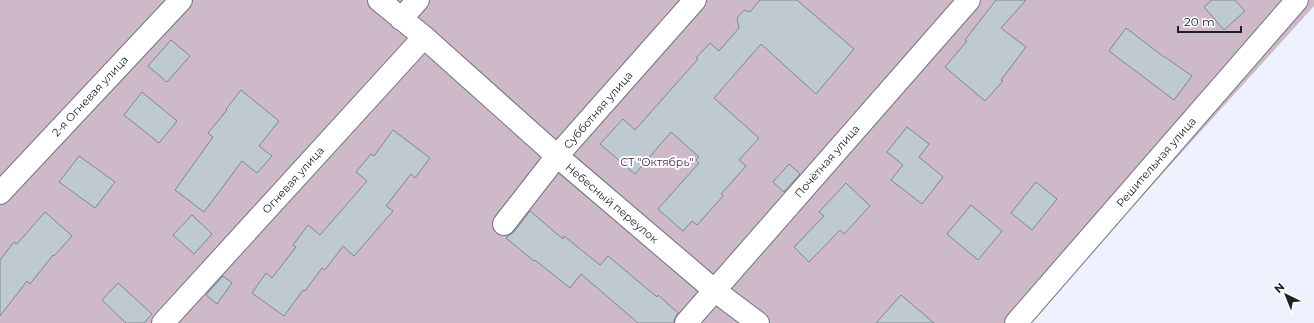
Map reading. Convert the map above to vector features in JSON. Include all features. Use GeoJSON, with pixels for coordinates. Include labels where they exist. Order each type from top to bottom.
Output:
{"type":"FeatureCollection","features":[{"type":"Feature","properties":{"kind":"street","name":"2-я Огневая улица"},"geometry":{"type":"LineString","coordinates":[[0,193],[181,0]]}},
{"type":"Feature","properties":{"kind":"street","name":"Небесный переулок"},"geometry":{"type":"LineString","coordinates":[[379,0],[424,37],[557,156],[714,290],[758,323]]}},
{"type":"Feature","properties":{"kind":"street"},"geometry":{"type":"LineString","coordinates":[[402,19],[418,0]]}},
{"type":"Feature","properties":{"kind":"street","name":"Субботняя улица"},"geometry":{"type":"LineString","coordinates":[[504,224],[557,156],[695,0]]}},
{"type":"Feature","properties":{"kind":"street","name":"Почётная улица"},"geometry":{"type":"LineString","coordinates":[[686,323],[969,0]]}},
{"type":"Feature","properties":{"kind":"street","name":"Решительная улица"},"geometry":{"type":"LineString","coordinates":[[1016,323],[1297,0]]}},
{"type":"Feature","properties":{"kind":"street","name":"Огневая улица"},"geometry":{"type":"LineString","coordinates":[[162,323],[424,37]]}},
{"type":"Feature","properties":{"kind":"green space","name":"СТ \"Октябрь\""},"geometry":{"type":"Polygon","coordinates":[[[0,0],[1314,0],[1314,6],[1108,234],[1030,323],[0,323],[0,0]]]}},
{"type":"Feature","properties":{"kind":"building"},"geometry":{"type":"Polygon","coordinates":[[[760,0],[797,0],[854,49],[816,94],[761,44],[714,98],[759,138],[739,160],[746,166],[721,194],[723,196],[697,225],[692,221],[683,231],[658,209],[699,163],[696,160],[699,157],[671,132],[635,174],[600,144],[623,119],[635,130],[698,59],[696,58],[710,43],[719,51],[739,28],[737,18],[744,10],[750,12],[760,0]]]}},
{"type":"Feature","properties":{"kind":"building"},"geometry":{"type":"Polygon","coordinates":[[[996,0],[1026,0],[1001,28],[1026,47],[1001,80],[1003,81],[985,101],[945,67],[967,41],[965,40],[996,0]]]}},
{"type":"Feature","properties":{"kind":"building"},"geometry":{"type":"Polygon","coordinates":[[[1212,0],[1235,0],[1245,11],[1224,30],[1204,7],[1212,0]]]}},
{"type":"Feature","properties":{"kind":"building"},"geometry":{"type":"Polygon","coordinates":[[[1126,28],[1192,76],[1174,100],[1109,51],[1126,28]]]}},
{"type":"Feature","properties":{"kind":"building"},"geometry":{"type":"Polygon","coordinates":[[[171,40],[190,56],[167,82],[148,66],[171,40]]]}},
{"type":"Feature","properties":{"kind":"building"},"geometry":{"type":"Polygon","coordinates":[[[241,90],[279,121],[259,146],[272,156],[257,173],[242,161],[204,212],[175,190],[213,137],[208,133],[241,90]]]}},
{"type":"Feature","properties":{"kind":"building"},"geometry":{"type":"Polygon","coordinates":[[[142,92],[177,121],[159,143],[124,115],[142,92]]]}},
{"type":"Feature","properties":{"kind":"building"},"geometry":{"type":"Polygon","coordinates":[[[907,127],[929,144],[919,157],[943,177],[922,204],[891,180],[903,165],[887,152],[907,127]]]}},
{"type":"Feature","properties":{"kind":"building"},"geometry":{"type":"Polygon","coordinates":[[[393,130],[430,158],[415,178],[411,174],[386,206],[393,211],[354,256],[343,246],[325,270],[322,268],[305,291],[303,290],[284,316],[252,293],[266,273],[272,278],[296,247],[293,245],[308,225],[320,235],[367,181],[356,172],[371,154],[374,156],[393,130]]]}},
{"type":"Feature","properties":{"kind":"building"},"geometry":{"type":"Polygon","coordinates":[[[79,156],[115,182],[95,208],[59,182],[79,156]]]}},
{"type":"Feature","properties":{"kind":"building"},"geometry":{"type":"Polygon","coordinates":[[[789,164],[800,174],[784,192],[773,182],[789,164]]]}},
{"type":"Feature","properties":{"kind":"building"},"geometry":{"type":"Polygon","coordinates":[[[1036,182],[1057,199],[1032,230],[1011,213],[1036,182]]]}},
{"type":"Feature","properties":{"kind":"building"},"geometry":{"type":"Polygon","coordinates":[[[846,183],[870,206],[844,234],[840,230],[809,262],[794,247],[824,216],[819,212],[846,183]]]}},
{"type":"Feature","properties":{"kind":"building"},"geometry":{"type":"Polygon","coordinates":[[[971,205],[1002,231],[978,260],[947,234],[971,205]]]}},
{"type":"Feature","properties":{"kind":"building"},"geometry":{"type":"Polygon","coordinates":[[[530,211],[563,239],[564,236],[600,265],[608,256],[657,297],[658,295],[678,313],[674,323],[638,323],[581,274],[570,288],[535,260],[534,261],[506,238],[514,232],[530,211]]]}},
{"type":"Feature","properties":{"kind":"building"},"geometry":{"type":"Polygon","coordinates":[[[45,212],[72,236],[54,256],[53,255],[30,284],[27,281],[0,316],[0,260],[14,242],[17,244],[45,212]]]}},
{"type":"Feature","properties":{"kind":"building"},"geometry":{"type":"Polygon","coordinates":[[[192,215],[212,234],[194,254],[173,235],[192,215]]]}},
{"type":"Feature","properties":{"kind":"building"},"geometry":{"type":"Polygon","coordinates":[[[223,276],[232,283],[217,304],[206,295],[223,276]]]}},
{"type":"Feature","properties":{"kind":"building"},"geometry":{"type":"Polygon","coordinates":[[[118,283],[152,314],[144,323],[126,323],[102,300],[118,283]]]}},
{"type":"Feature","properties":{"kind":"building"},"geometry":{"type":"Polygon","coordinates":[[[901,295],[934,323],[876,323],[901,295]]]}}]}
